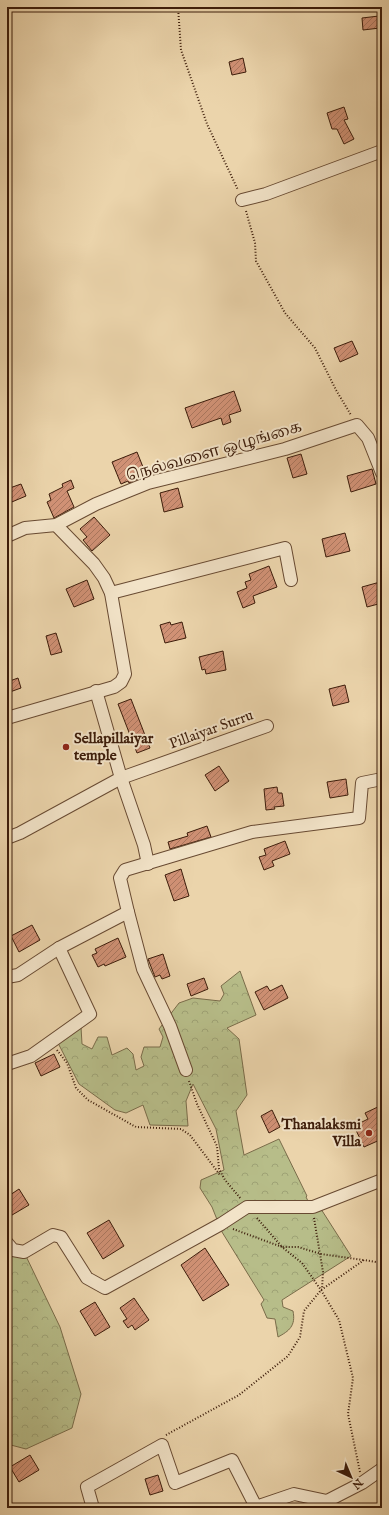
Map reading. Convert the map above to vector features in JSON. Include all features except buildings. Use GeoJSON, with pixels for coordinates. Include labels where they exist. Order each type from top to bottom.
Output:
{"type":"FeatureCollection","features":[{"type":"Feature","properties":{"kind":"street"},"geometry":{"type":"LineString","coordinates":[[242,200],[266,194],[382,151]]}},
{"type":"Feature","properties":{"kind":"street"},"geometry":{"type":"LineString","coordinates":[[357,425],[368,438],[382,473]]}},
{"type":"Feature","properties":{"kind":"street","name":"நெல்வளை ஒழுங்கை"},"geometry":{"type":"LineString","coordinates":[[7,536],[25,528],[56,525],[96,504],[148,483],[285,449],[357,425]]}},
{"type":"Feature","properties":{"kind":"street"},"geometry":{"type":"LineString","coordinates":[[7,718],[114,687],[121,682],[125,674],[111,593],[104,578],[94,564],[56,525]]}},
{"type":"Feature","properties":{"kind":"street"},"geometry":{"type":"LineString","coordinates":[[111,593],[285,548],[291,580]]}},
{"type":"Feature","properties":{"kind":"street"},"geometry":{"type":"LineString","coordinates":[[96,691],[121,778],[144,846],[148,864]]}},
{"type":"Feature","properties":{"kind":"street","name":"Pillaiyar Surru"},"geometry":{"type":"LineString","coordinates":[[7,838],[20,833],[121,778],[267,726]]}},
{"type":"Feature","properties":{"kind":"street"},"geometry":{"type":"LineString","coordinates":[[186,1070],[170,1026],[143,969],[120,878],[125,870],[252,832],[359,818],[362,783],[382,779]]}},
{"type":"Feature","properties":{"kind":"street"},"geometry":{"type":"LineString","coordinates":[[7,977],[18,975],[59,948],[128,912]]}},
{"type":"Feature","properties":{"kind":"street"},"geometry":{"type":"LineString","coordinates":[[7,1064],[31,1056],[90,1014],[59,948]]}},
{"type":"Feature","properties":{"kind":"street"},"geometry":{"type":"LineString","coordinates":[[7,1243],[13,1250],[24,1252],[54,1235],[61,1237],[87,1278],[105,1288],[221,1224],[247,1207],[313,1207],[382,1180]]}},
{"type":"Feature","properties":{"kind":"street"},"geometry":{"type":"LineString","coordinates":[[93,1508],[86,1487],[162,1445],[175,1483],[232,1460],[256,1508],[294,1494],[327,1501],[362,1483],[382,1469]]}},
{"type":"Feature","properties":{"kind":"path"},"geometry":{"type":"LineString","coordinates":[[178,7],[181,50],[207,124],[242,200],[256,243],[256,261],[285,313],[316,348],[336,390],[357,425]]}},
{"type":"Feature","properties":{"kind":"path"},"geometry":{"type":"LineString","coordinates":[[51,1042],[68,1063],[76,1088],[88,1100],[136,1128],[181,1129],[190,1135],[247,1207],[282,1247],[302,1263],[321,1290],[339,1320],[353,1378],[348,1414],[362,1483]]}},
{"type":"Feature","properties":{"kind":"path"},"geometry":{"type":"LineString","coordinates":[[186,1070],[197,1104],[217,1146],[219,1169],[225,1180]]}},
{"type":"Feature","properties":{"kind":"path"},"geometry":{"type":"LineString","coordinates":[[313,1207],[323,1272],[321,1290]]}},
{"type":"Feature","properties":{"kind":"path"},"geometry":{"type":"LineString","coordinates":[[221,1224],[282,1247],[298,1247],[321,1254],[382,1263]]}},
{"type":"Feature","properties":{"kind":"path"},"geometry":{"type":"LineString","coordinates":[[162,1445],[164,1436],[239,1395],[288,1356],[300,1337],[304,1311],[321,1290],[364,1260]]}},
{"type":"Feature","properties":{"kind":"green space"},"geometry":{"type":"Polygon","coordinates":[[[240,971],[256,1015],[227,1028],[239,1039],[247,1095],[236,1111],[244,1155],[279,1139],[307,1196],[308,1201],[321,1209],[351,1256],[282,1300],[283,1307],[293,1311],[294,1316],[291,1327],[278,1337],[275,1319],[267,1318],[261,1304],[264,1300],[222,1232],[212,1207],[200,1188],[201,1180],[224,1170],[216,1129],[193,1084],[186,1101],[188,1126],[150,1125],[143,1105],[126,1113],[115,1110],[79,1084],[58,1043],[81,1027],[82,1044],[92,1049],[98,1037],[107,1037],[112,1055],[127,1048],[133,1054],[136,1070],[144,1066],[141,1057],[144,1047],[160,1047],[163,1037],[159,1029],[179,1003],[193,998],[220,1001],[224,994],[221,986],[240,971]]]}},
{"type":"Feature","properties":{"kind":"green space"},"geometry":{"type":"Polygon","coordinates":[[[7,1243],[24,1252],[60,1327],[81,1394],[72,1428],[26,1449],[7,1444],[7,1243]]]}},
{"type":"Feature","properties":{"kind":"place","name":"Sellapillaiyar temple"},"geometry":{"type":"Point","coordinates":[66,747]}},
{"type":"Feature","properties":{"kind":"place","name":"Thanalaksmi Villa"},"geometry":{"type":"Point","coordinates":[369,1133]}}]}
